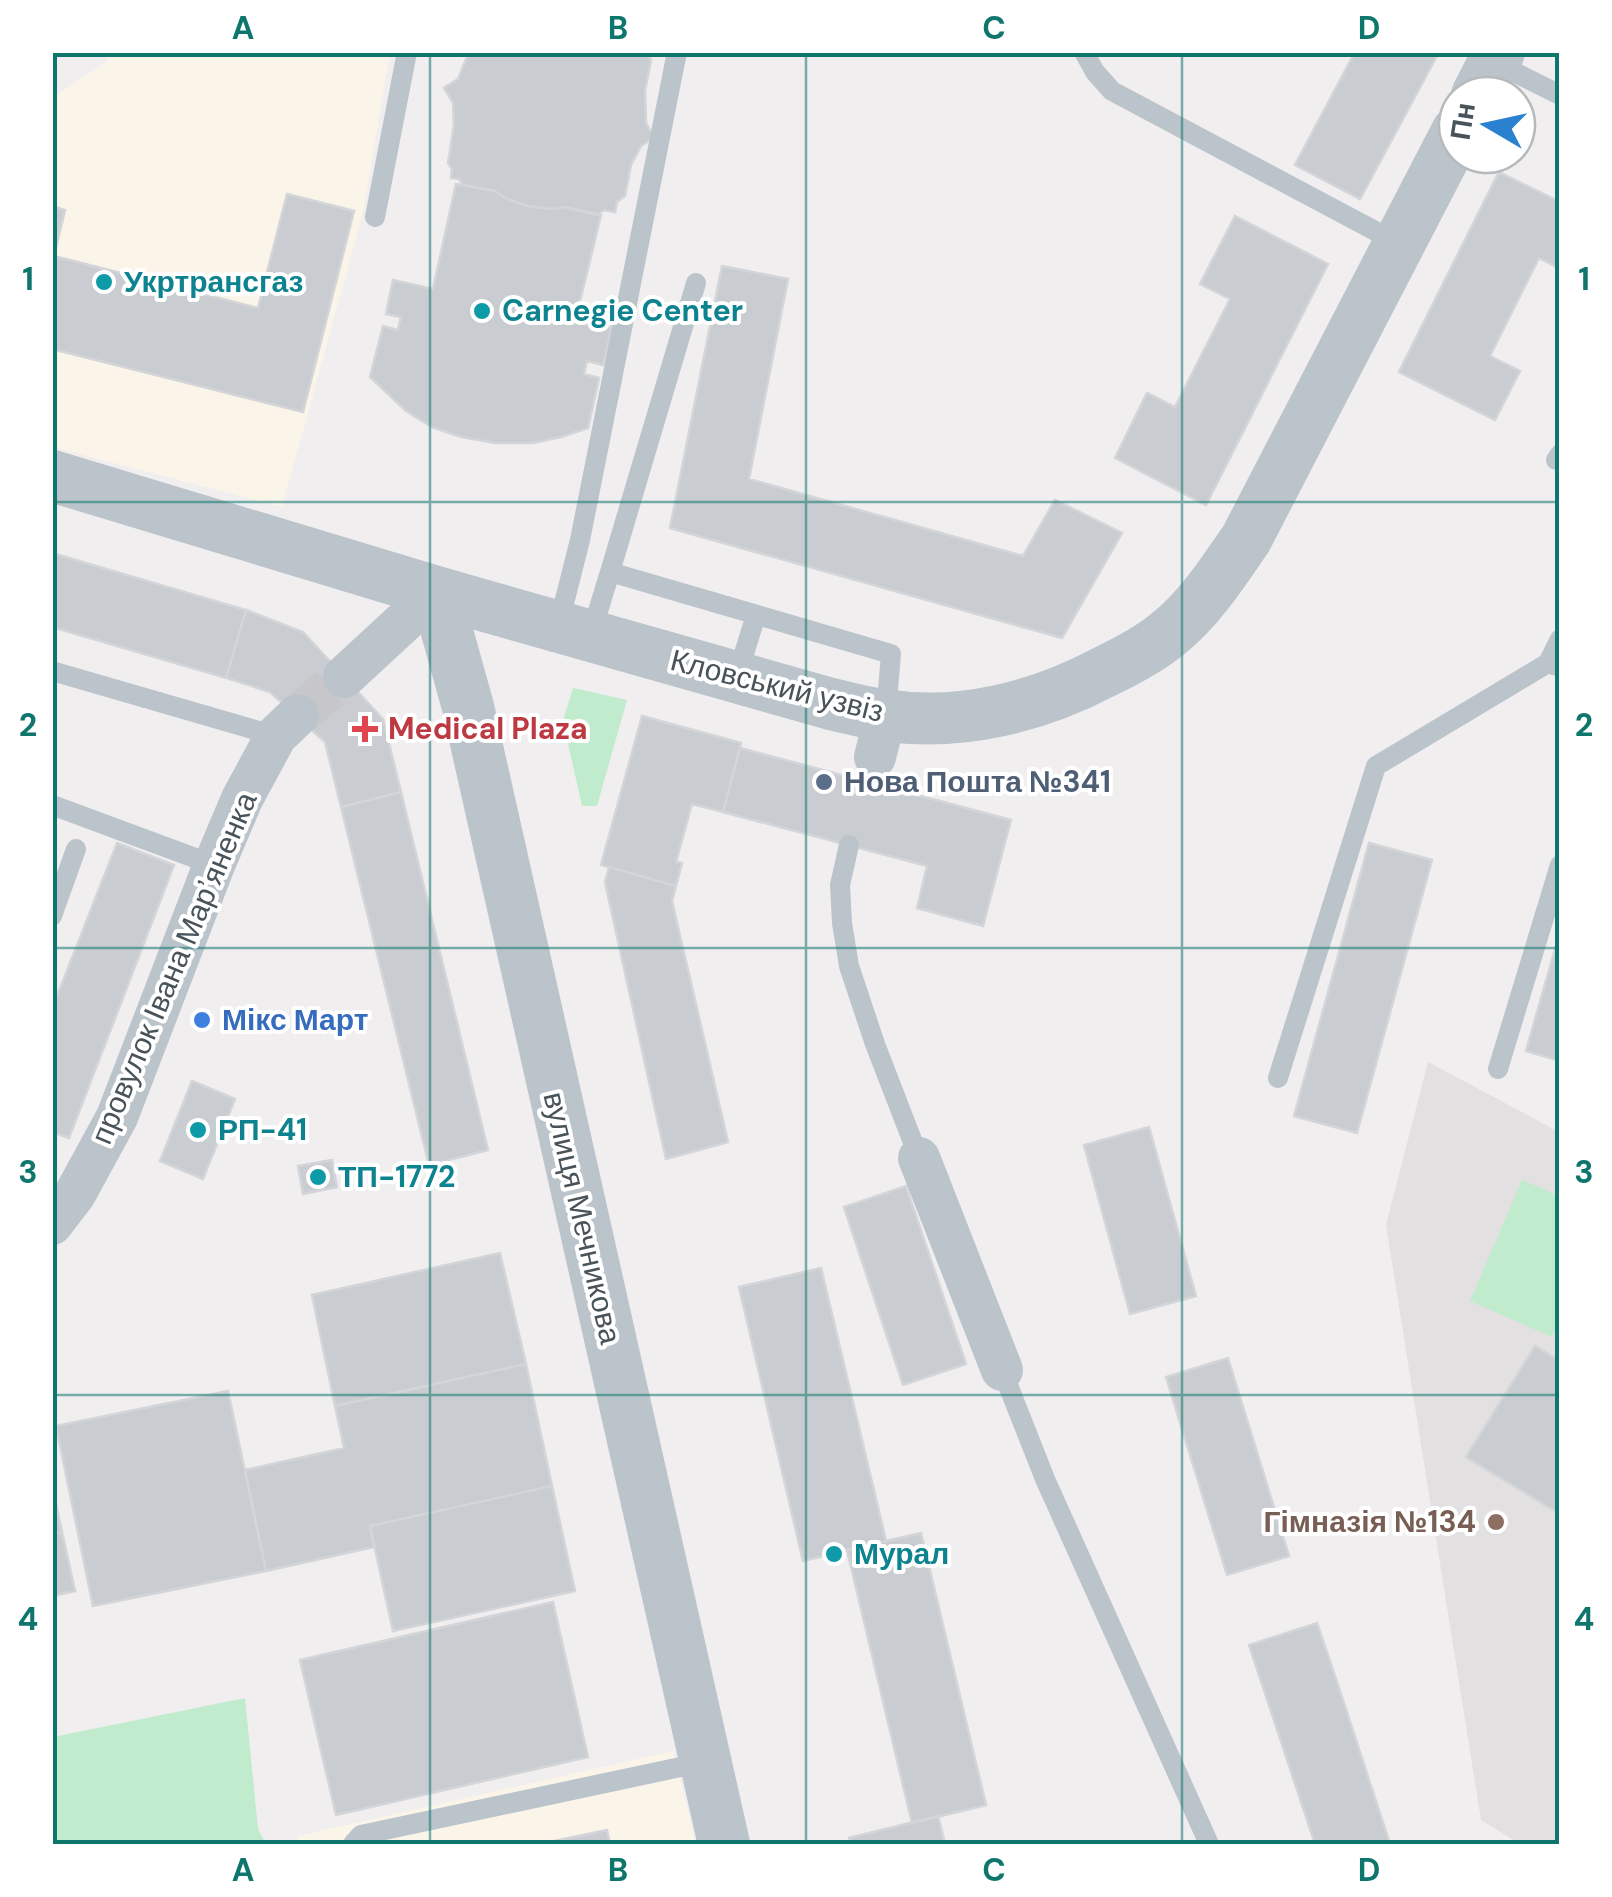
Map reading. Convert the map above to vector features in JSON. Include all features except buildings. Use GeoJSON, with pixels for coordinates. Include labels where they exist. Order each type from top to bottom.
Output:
{"type":"FeatureCollection","features":[{"type":"Feature","properties":{"kind":"street","name":"Кловський узвіз"},"geometry":{"type":"LineString","coordinates":[[52,476],[436,592],[832,704],[876,752],[930,718],[979,714],[1036,702],[1078,686],[1136,656],[1171,632],[1212,588],[1246,539],[1437,170]]}},
{"type":"Feature","properties":{"kind":"street"},"geometry":{"type":"LineString","coordinates":[[344,677],[436,592]]}},
{"type":"Feature","properties":{"kind":"street","name":"вулиця Мечникова"},"geometry":{"type":"LineString","coordinates":[[436,592],[468,706],[724,1844]]}},
{"type":"Feature","properties":{"kind":"street","name":"провулок Івана Марʼяненка"},"geometry":{"type":"LineString","coordinates":[[60,1200],[117,1118],[242,799],[287,726]]}},
{"type":"Feature","properties":{"kind":"street"},"geometry":{"type":"LineString","coordinates":[[919,1158],[1002,1370]]}},
{"type":"Feature","properties":{"kind":"lane"},"geometry":{"type":"LineString","coordinates":[[375,217],[407,52]]}},
{"type":"Feature","properties":{"kind":"lane"},"geometry":{"type":"LineString","coordinates":[[574,632],[592,482],[677,52]]}},
{"type":"Feature","properties":{"kind":"lane"},"geometry":{"type":"LineString","coordinates":[[1084,52],[1112,92],[1398,243]]}},
{"type":"Feature","properties":{"kind":"lane"},"geometry":{"type":"LineString","coordinates":[[1490,70],[1560,95]]}},
{"type":"Feature","properties":{"kind":"lane"},"geometry":{"type":"LineString","coordinates":[[574,632],[610,572],[696,282]]}},
{"type":"Feature","properties":{"kind":"lane"},"geometry":{"type":"LineString","coordinates":[[610,572],[890,654],[876,752]]}},
{"type":"Feature","properties":{"kind":"lane"},"geometry":{"type":"LineString","coordinates":[[737,678],[756,615]]}},
{"type":"Feature","properties":{"kind":"lane"},"geometry":{"type":"LineString","coordinates":[[1278,1078],[1376,766],[1554,665],[1560,640]]}},
{"type":"Feature","properties":{"kind":"lane"},"geometry":{"type":"LineString","coordinates":[[52,671],[287,726]]}},
{"type":"Feature","properties":{"kind":"lane"},"geometry":{"type":"LineString","coordinates":[[52,805],[214,864]]}},
{"type":"Feature","properties":{"kind":"lane"},"geometry":{"type":"LineString","coordinates":[[849,845],[840,885],[849,966],[919,1158]]}},
{"type":"Feature","properties":{"kind":"lane"},"geometry":{"type":"LineString","coordinates":[[52,916],[76,849]]}},
{"type":"Feature","properties":{"kind":"lane"},"geometry":{"type":"LineString","coordinates":[[1498,1069],[1560,865]]}},
{"type":"Feature","properties":{"kind":"lane"},"geometry":{"type":"LineString","coordinates":[[1002,1370],[1045,1479],[1210,1844]]}},
{"type":"Feature","properties":{"kind":"lane"},"geometry":{"type":"LineString","coordinates":[[352,1844],[361,1835],[704,1762]]}},
{"type":"Feature","properties":{"kind":"shaded area"},"geometry":{"type":"Polygon","coordinates":[[[110,53],[390,53],[363,213],[282,507],[53,447],[52,98],[106,62],[110,53]]]}},
{"type":"Feature","properties":{"kind":"shaded area","name":"Гімназія №134"},"geometry":{"type":"Polygon","coordinates":[[[1428,1062],[1559,1132],[1559,1844],[1520,1844],[1481,1820],[1386,1225],[1428,1062]]]}},
{"type":"Feature","properties":{"kind":"shaded area"},"geometry":{"type":"Polygon","coordinates":[[[673,1751],[696,1844],[300,1844],[298,1836],[673,1751]]]}},
{"type":"Feature","properties":{"kind":"green space"},"geometry":{"type":"Polygon","coordinates":[[[573,688],[627,700],[597,806],[582,806],[563,721],[573,688]]]}},
{"type":"Feature","properties":{"kind":"green space"},"geometry":{"type":"Polygon","coordinates":[[[1522,1180],[1559,1196],[1559,1319],[1552,1337],[1470,1301],[1522,1180]]]}},
{"type":"Feature","properties":{"kind":"green space"},"geometry":{"type":"Polygon","coordinates":[[[245,1698],[258,1829],[266,1844],[54,1844],[53,1737],[245,1698]]]}},
{"type":"Feature","properties":{"kind":"tunnel"},"geometry":{"type":"LineString","coordinates":[[298,715],[344,677]]}},
{"type":"Feature","properties":{"kind":"place","name":"Укртрансгаз"},"geometry":{"type":"Point","coordinates":[104,282]}},
{"type":"Feature","properties":{"kind":"place","name":"Carnegie Center"},"geometry":{"type":"Point","coordinates":[482,311]}},
{"type":"Feature","properties":{"kind":"place","name":"Medical Plaza"},"geometry":{"type":"Point","coordinates":[365,729]}},
{"type":"Feature","properties":{"kind":"place","name":"Нова Пошта №341"},"geometry":{"type":"Point","coordinates":[824,782]}},
{"type":"Feature","properties":{"kind":"place","name":"Мікс Март"},"geometry":{"type":"Point","coordinates":[202,1020]}},
{"type":"Feature","properties":{"kind":"place","name":"РП-41"},"geometry":{"type":"Point","coordinates":[198,1130]}},
{"type":"Feature","properties":{"kind":"place","name":"ТП-1772"},"geometry":{"type":"Point","coordinates":[318,1177]}},
{"type":"Feature","properties":{"kind":"place","name":"Гімназія №134"},"geometry":{"type":"Point","coordinates":[1496,1522]}},
{"type":"Feature","properties":{"kind":"place","name":"Мурал"},"geometry":{"type":"Point","coordinates":[834,1554]}}]}
